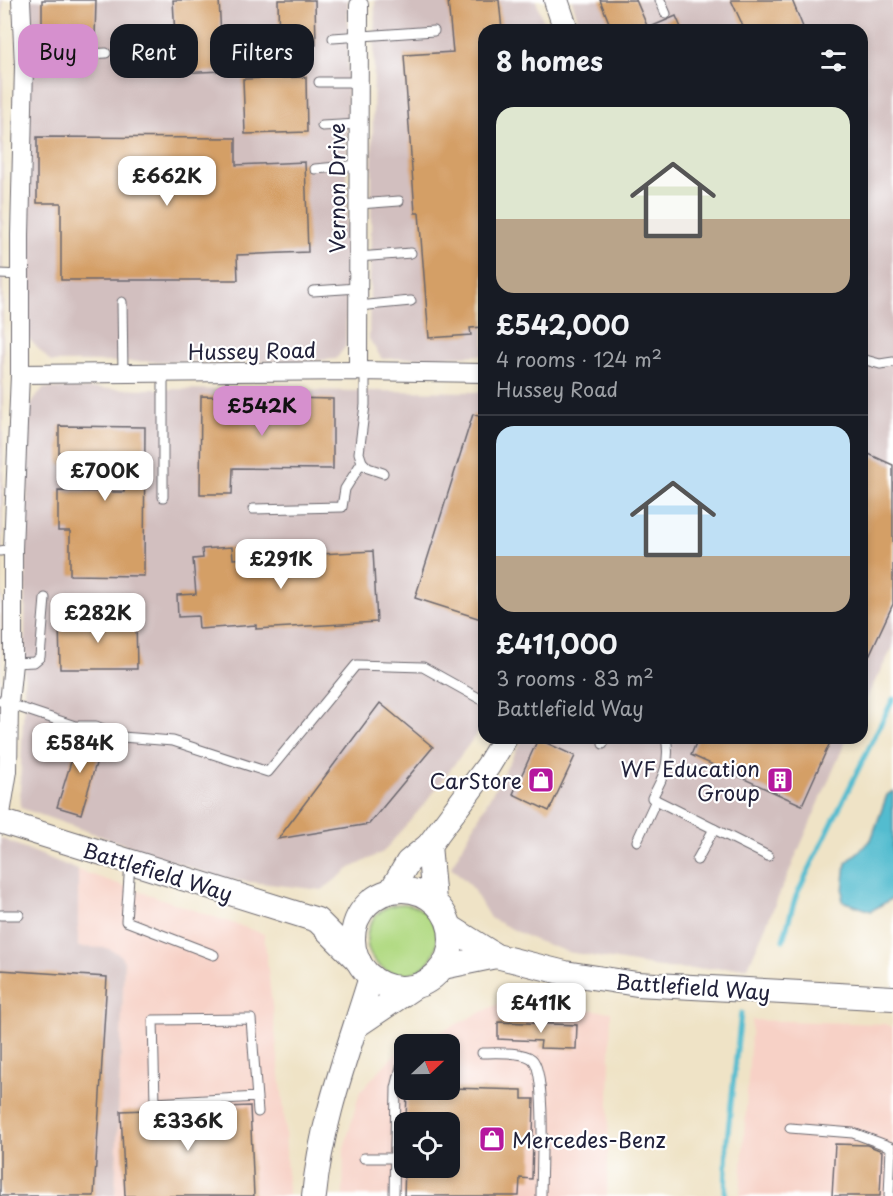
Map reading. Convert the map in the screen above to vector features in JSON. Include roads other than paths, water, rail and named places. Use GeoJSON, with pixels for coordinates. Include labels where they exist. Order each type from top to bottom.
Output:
{"type":"FeatureCollection","features":[{"type":"Feature","properties":{"kind":"street"},"geometry":{"type":"LineString","coordinates":[[21,0],[22,24]]}},
{"type":"Feature","properties":{"kind":"street"},"geometry":{"type":"LineString","coordinates":[[556,0],[561,24]]}},
{"type":"Feature","properties":{"kind":"street","name":"Vernon Drive"},"geometry":{"type":"LineString","coordinates":[[359,5],[358,297],[361,371]]}},
{"type":"Feature","properties":{"kind":"street"},"geometry":{"type":"LineString","coordinates":[[0,821],[8,771],[5,702],[13,663],[6,550],[20,374],[23,78]]}},
{"type":"Feature","properties":{"kind":"street","name":"Hussey Road"},"geometry":{"type":"LineString","coordinates":[[20,374],[361,371],[478,373]]}},
{"type":"Feature","properties":{"kind":"street"},"geometry":{"type":"LineString","coordinates":[[391,891],[408,862],[429,845],[488,766],[501,744]]}},
{"type":"Feature","properties":{"kind":"street","name":"Battlefield Way"},"geometry":{"type":"LineString","coordinates":[[0,821],[317,920],[365,969],[391,987],[414,987],[425,983],[443,967],[496,956]]}},
{"type":"Feature","properties":{"kind":"street"},"geometry":{"type":"LineString","coordinates":[[429,845],[434,901]]}},
{"type":"Feature","properties":{"kind":"street"},"geometry":{"type":"LineString","coordinates":[[317,920],[332,917],[368,903],[391,891],[406,890],[421,893],[434,901]]}},
{"type":"Feature","properties":{"kind":"street","name":"Battlefield Way"},"geometry":{"type":"LineString","coordinates":[[434,901],[445,913],[450,927],[496,956],[565,973],[637,984],[893,998]]}},
{"type":"Feature","properties":{"kind":"street"},"geometry":{"type":"LineString","coordinates":[[314,1196],[321,1143],[332,1098],[356,1026],[365,969],[354,947],[353,931],[358,916],[368,903]]}},
{"type":"Feature","properties":{"kind":"street"},"geometry":{"type":"LineString","coordinates":[[443,967],[452,941],[450,927]]}},
{"type":"Feature","properties":{"kind":"street"},"geometry":{"type":"LineString","coordinates":[[356,1026],[414,987]]}},
{"type":"Feature","properties":{"kind":"lane"},"geometry":{"type":"LineString","coordinates":[[660,0],[666,14]]}},
{"type":"Feature","properties":{"kind":"lane"},"geometry":{"type":"LineString","coordinates":[[333,39],[434,31]]}},
{"type":"Feature","properties":{"kind":"lane"},"geometry":{"type":"LineString","coordinates":[[98,53],[106,53]]}},
{"type":"Feature","properties":{"kind":"lane"},"geometry":{"type":"LineString","coordinates":[[319,82],[359,82]]}},
{"type":"Feature","properties":{"kind":"lane"},"geometry":{"type":"LineString","coordinates":[[322,126],[359,124]]}},
{"type":"Feature","properties":{"kind":"lane"},"geometry":{"type":"LineString","coordinates":[[315,169],[358,165]]}},
{"type":"Feature","properties":{"kind":"lane"},"geometry":{"type":"LineString","coordinates":[[358,204],[399,201]]}},
{"type":"Feature","properties":{"kind":"lane"},"geometry":{"type":"LineString","coordinates":[[358,257],[411,253]]}},
{"type":"Feature","properties":{"kind":"lane"},"geometry":{"type":"LineString","coordinates":[[0,274],[20,275]]}},
{"type":"Feature","properties":{"kind":"lane"},"geometry":{"type":"LineString","coordinates":[[313,291],[411,301]]}},
{"type":"Feature","properties":{"kind":"lane"},"geometry":{"type":"LineString","coordinates":[[122,302],[123,373]]}},
{"type":"Feature","properties":{"kind":"lane"},"geometry":{"type":"LineString","coordinates":[[868,361],[880,364],[893,362]]}},
{"type":"Feature","properties":{"kind":"lane"},"geometry":{"type":"LineString","coordinates":[[361,371],[364,405],[358,453],[368,468],[383,473]]}},
{"type":"Feature","properties":{"kind":"lane"},"geometry":{"type":"LineString","coordinates":[[163,373],[163,496]]}},
{"type":"Feature","properties":{"kind":"lane"},"geometry":{"type":"LineString","coordinates":[[253,509],[342,507],[345,489],[362,462]]}},
{"type":"Feature","properties":{"kind":"lane"},"geometry":{"type":"LineString","coordinates":[[13,663],[34,662],[40,657],[45,598]]}},
{"type":"Feature","properties":{"kind":"lane"},"geometry":{"type":"LineString","coordinates":[[5,702],[75,726],[96,726],[123,736],[173,741],[268,772],[356,665],[423,667],[478,698]]}},
{"type":"Feature","properties":{"kind":"lane"},"geometry":{"type":"LineString","coordinates":[[667,744],[667,770],[652,798],[768,856]]}},
{"type":"Feature","properties":{"kind":"lane"},"geometry":{"type":"LineString","coordinates":[[638,841],[656,800]]}},
{"type":"Feature","properties":{"kind":"lane"},"geometry":{"type":"LineString","coordinates":[[697,860],[714,829]]}},
{"type":"Feature","properties":{"kind":"lane"},"geometry":{"type":"LineString","coordinates":[[130,862],[126,921],[214,955]]}},
{"type":"Feature","properties":{"kind":"lane"},"geometry":{"type":"LineString","coordinates":[[0,915],[19,915]]}},
{"type":"Feature","properties":{"kind":"lane"},"geometry":{"type":"LineString","coordinates":[[257,1097],[155,1103],[153,1020],[251,1019],[257,1097],[258,1112]]}},
{"type":"Feature","properties":{"kind":"lane"},"geometry":{"type":"LineString","coordinates":[[482,1053],[526,1055],[536,1064],[541,1088],[541,1196]]}},
{"type":"Feature","properties":{"kind":"lane"},"geometry":{"type":"LineString","coordinates":[[790,1128],[853,1133],[892,1147],[889,1196]]}},
{"type":"Feature","properties":{"kind":"lane"},"geometry":{"type":"LineString","coordinates":[[364,1158],[394,1158]]}},
{"type":"Feature","properties":{"kind":"lane"},"geometry":{"type":"LineString","coordinates":[[394,1178],[394,1196]]}},
{"type":"Feature","properties":{"kind":"water"},"geometry":{"type":"Polygon","coordinates":[[[893,791],[893,898],[871,911],[842,901],[846,863],[871,840],[887,795],[893,791]]]}},
{"type":"Feature","properties":{"kind":"waterway"},"geometry":{"type":"LineString","coordinates":[[783,940],[796,896],[893,699]]}},
{"type":"Feature","properties":{"kind":"waterway"},"geometry":{"type":"LineString","coordinates":[[725,1196],[727,1140],[741,1013]]}},
{"type":"Feature","properties":{"kind":"place","name":"CarStore"},"geometry":{"type":"Point","coordinates":[541,780]}},
{"type":"Feature","properties":{"kind":"place","name":"WF Education Group"},"geometry":{"type":"Point","coordinates":[780,780]}},
{"type":"Feature","properties":{"kind":"place","name":"Mercedes-Benz"},"geometry":{"type":"Point","coordinates":[492,1139]}}]}
